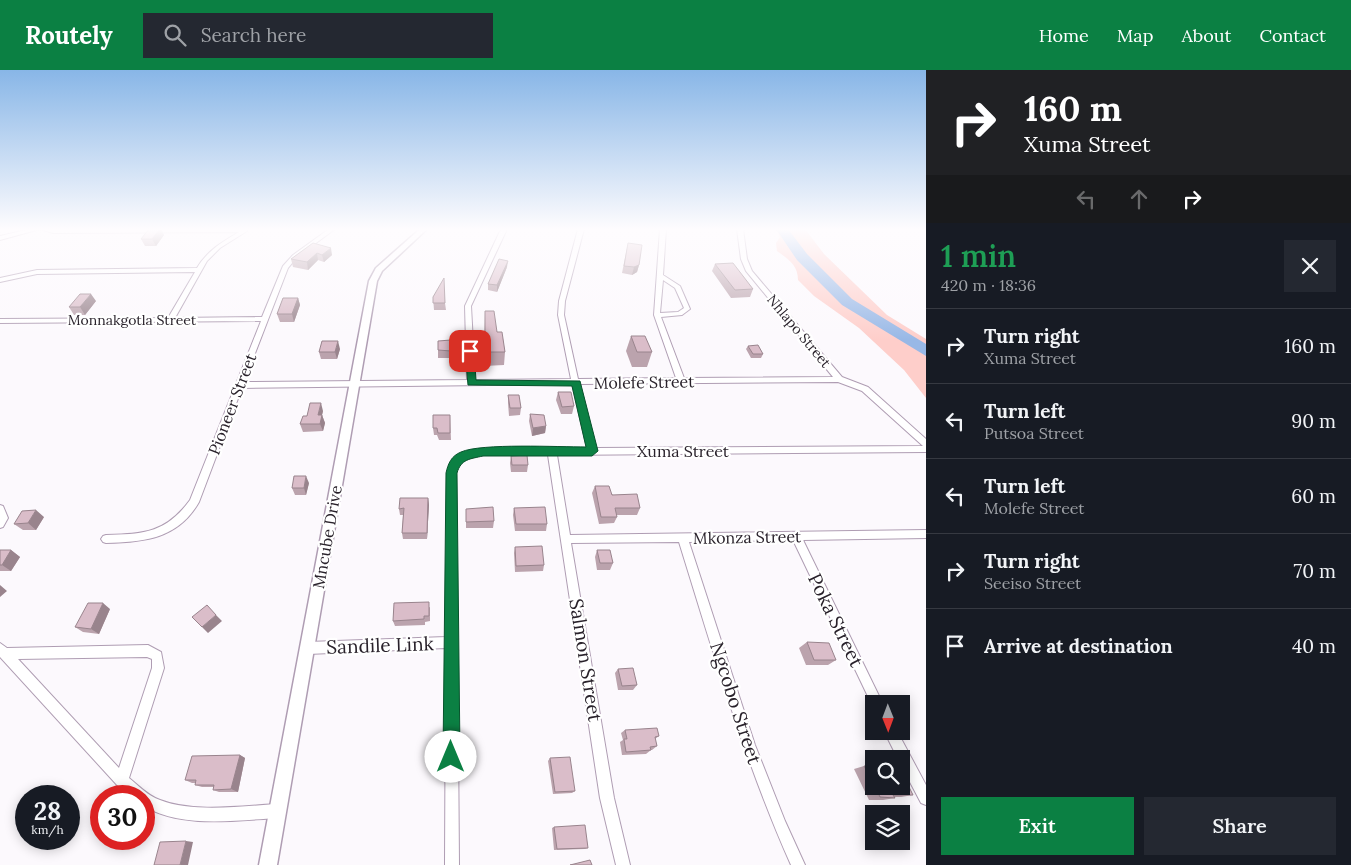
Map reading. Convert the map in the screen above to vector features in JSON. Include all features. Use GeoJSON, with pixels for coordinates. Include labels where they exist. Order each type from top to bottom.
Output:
{"type":"FeatureCollection","features":[{"type":"Feature","properties":{"kind":"street"},"geometry":{"type":"LineString","coordinates":[[170,320],[202,266]]}},
{"type":"Feature","properties":{"kind":"street","name":"Pioneer Street"},"geometry":{"type":"LineString","coordinates":[[106,539],[158,533],[174,526],[185,517],[194,502],[240,385],[263,319],[287,266]]}},
{"type":"Feature","properties":{"kind":"street","name":"Mncube Drive"},"geometry":{"type":"LineString","coordinates":[[268,865],[375,275],[384,266]]}},
{"type":"Feature","properties":{"kind":"street"},"geometry":{"type":"LineString","coordinates":[[471,383],[468,306],[487,266]]}},
{"type":"Feature","properties":{"kind":"street"},"geometry":{"type":"LineString","coordinates":[[571,266],[562,301],[561,315],[592,451]]}},
{"type":"Feature","properties":{"kind":"street"},"geometry":{"type":"LineString","coordinates":[[660,266],[656,315],[681,381]]}},
{"type":"Feature","properties":{"kind":"street","name":"Nhlapo Street"},"geometry":{"type":"LineString","coordinates":[[747,266],[749,271],[839,378]]}},
{"type":"Feature","properties":{"kind":"street"},"geometry":{"type":"LineString","coordinates":[[0,280],[37,272],[199,270]]}},
{"type":"Feature","properties":{"kind":"street"},"geometry":{"type":"LineString","coordinates":[[656,315],[680,314],[687,309],[678,287],[659,275]]}},
{"type":"Feature","properties":{"kind":"street","name":"Monnakgotla Street"},"geometry":{"type":"LineString","coordinates":[[0,321],[263,319]]}},
{"type":"Feature","properties":{"kind":"street","name":"Molefe Street"},"geometry":{"type":"LineString","coordinates":[[240,385],[576,383],[839,378]]}},
{"type":"Feature","properties":{"kind":"street"},"geometry":{"type":"LineString","coordinates":[[839,378],[865,390],[926,444]]}},
{"type":"Feature","properties":{"kind":"street","name":"Xuma Street"},"geometry":{"type":"LineString","coordinates":[[452,642],[452,473],[454,463],[468,454],[592,451],[926,449]]}},
{"type":"Feature","properties":{"kind":"street","name":"Salmon Street"},"geometry":{"type":"LineString","coordinates":[[552,453],[607,798],[623,865]]}},
{"type":"Feature","properties":{"kind":"street"},"geometry":{"type":"LineString","coordinates":[[0,510],[3,518],[0,524]]}},
{"type":"Feature","properties":{"kind":"street","name":"Mkonza Street"},"geometry":{"type":"LineString","coordinates":[[567,540],[926,534]]}},
{"type":"Feature","properties":{"kind":"street","name":"Poka Street"},"geometry":{"type":"LineString","coordinates":[[796,536],[873,695]]}},
{"type":"Feature","properties":{"kind":"street","name":"Ngcobo Street"},"geometry":{"type":"LineString","coordinates":[[683,538],[759,774],[782,833],[798,865]]}},
{"type":"Feature","properties":{"kind":"street"},"geometry":{"type":"LineString","coordinates":[[452,642],[452,865]]}},
{"type":"Feature","properties":{"kind":"street","name":"Sandile Link"},"geometry":{"type":"LineString","coordinates":[[308,648],[452,642]]}},
{"type":"Feature","properties":{"kind":"street"},"geometry":{"type":"LineString","coordinates":[[2,651],[148,651],[157,656],[158,668],[122,780]]}},
{"type":"Feature","properties":{"kind":"street"},"geometry":{"type":"LineString","coordinates":[[2,651],[128,785]]}},
{"type":"Feature","properties":{"kind":"street"},"geometry":{"type":"LineString","coordinates":[[895,740],[926,798]]}},
{"type":"Feature","properties":{"kind":"street"},"geometry":{"type":"LineString","coordinates":[[155,808],[173,813],[278,811]]}},
{"type":"Feature","properties":{"kind":"shaded area"},"geometry":{"type":"Polygon","coordinates":[[[794,266],[836,266],[887,315],[926,339],[926,398],[904,370],[859,328],[814,296],[798,280],[794,266]]]}},
{"type":"Feature","properties":{"kind":"building"},"geometry":{"type":"Polygon","coordinates":[[[496,266],[506,266],[497,285],[488,284],[496,266]]]}},
{"type":"Feature","properties":{"kind":"building"},"geometry":{"type":"Polygon","coordinates":[[[717,266],[735,266],[753,289],[735,290],[717,266]]]}},
{"type":"Feature","properties":{"kind":"building"},"geometry":{"type":"Polygon","coordinates":[[[444,278],[445,303],[433,303],[433,297],[444,278]]]}},
{"type":"Feature","properties":{"kind":"building"},"geometry":{"type":"Polygon","coordinates":[[[80,294],[91,294],[80,307],[69,307],[80,294]]]}},
{"type":"Feature","properties":{"kind":"building"},"geometry":{"type":"Polygon","coordinates":[[[283,298],[298,298],[292,314],[277,314],[283,298]]]}},
{"type":"Feature","properties":{"kind":"building"},"geometry":{"type":"Polygon","coordinates":[[[485,311],[494,311],[497,332],[502,332],[505,352],[485,352],[485,311]]]}},
{"type":"Feature","properties":{"kind":"building"},"geometry":{"type":"Polygon","coordinates":[[[631,336],[645,336],[652,352],[637,352],[631,336]]]}},
{"type":"Feature","properties":{"kind":"building"},"geometry":{"type":"Polygon","coordinates":[[[451,340],[451,351],[438,350],[438,341],[451,340]]]}},
{"type":"Feature","properties":{"kind":"building"},"geometry":{"type":"Polygon","coordinates":[[[322,341],[338,341],[335,352],[319,352],[322,341]]]}},
{"type":"Feature","properties":{"kind":"building"},"geometry":{"type":"Polygon","coordinates":[[[758,345],[763,354],[753,354],[748,346],[758,345]]]}},
{"type":"Feature","properties":{"kind":"building"},"geometry":{"type":"Polygon","coordinates":[[[558,392],[571,392],[574,406],[562,407],[558,392]]]}},
{"type":"Feature","properties":{"kind":"building"},"geometry":{"type":"Polygon","coordinates":[[[508,395],[519,395],[521,408],[510,408],[508,395]]]}},
{"type":"Feature","properties":{"kind":"building"},"geometry":{"type":"Polygon","coordinates":[[[310,403],[321,403],[318,415],[322,415],[320,424],[300,424],[303,416],[307,416],[310,403]]]}},
{"type":"Feature","properties":{"kind":"building"},"geometry":{"type":"Polygon","coordinates":[[[530,414],[544,415],[546,426],[533,428],[530,414]]]}},
{"type":"Feature","properties":{"kind":"building"},"geometry":{"type":"Polygon","coordinates":[[[433,415],[450,415],[450,433],[438,433],[437,428],[433,428],[433,415]]]}},
{"type":"Feature","properties":{"kind":"building"},"geometry":{"type":"Polygon","coordinates":[[[527,455],[528,465],[512,465],[511,456],[527,455]]]}},
{"type":"Feature","properties":{"kind":"building"},"geometry":{"type":"Polygon","coordinates":[[[294,476],[306,476],[304,488],[292,488],[294,476]]]}},
{"type":"Feature","properties":{"kind":"building"},"geometry":{"type":"Polygon","coordinates":[[[595,486],[609,486],[612,495],[637,494],[640,508],[615,508],[617,517],[601,517],[595,486]]]}},
{"type":"Feature","properties":{"kind":"building"},"geometry":{"type":"Polygon","coordinates":[[[400,498],[428,498],[427,533],[402,533],[404,508],[399,509],[400,498]]]}},
{"type":"Feature","properties":{"kind":"building"},"geometry":{"type":"Polygon","coordinates":[[[493,507],[494,521],[466,522],[466,509],[493,507]]]}},
{"type":"Feature","properties":{"kind":"building"},"geometry":{"type":"Polygon","coordinates":[[[545,507],[547,524],[516,524],[514,508],[545,507]]]}},
{"type":"Feature","properties":{"kind":"building"},"geometry":{"type":"Polygon","coordinates":[[[36,510],[28,523],[14,524],[22,511],[36,510]]]}},
{"type":"Feature","properties":{"kind":"building"},"geometry":{"type":"Polygon","coordinates":[[[542,546],[544,565],[516,566],[515,547],[542,546]]]}},
{"type":"Feature","properties":{"kind":"building"},"geometry":{"type":"Polygon","coordinates":[[[0,550],[11,550],[2,565],[0,565],[0,550]]]}},
{"type":"Feature","properties":{"kind":"building"},"geometry":{"type":"Polygon","coordinates":[[[597,550],[610,550],[613,563],[600,563],[597,550]]]}},
{"type":"Feature","properties":{"kind":"building"},"geometry":{"type":"Polygon","coordinates":[[[429,602],[429,616],[424,616],[424,619],[393,621],[394,603],[429,602]]]}},
{"type":"Feature","properties":{"kind":"building"},"geometry":{"type":"Polygon","coordinates":[[[88,603],[103,603],[91,629],[75,627],[88,603]]]}},
{"type":"Feature","properties":{"kind":"building"},"geometry":{"type":"Polygon","coordinates":[[[207,605],[216,615],[202,627],[192,617],[207,605]]]}},
{"type":"Feature","properties":{"kind":"building"},"geometry":{"type":"Polygon","coordinates":[[[807,642],[829,643],[836,660],[814,660],[807,642]]]}},
{"type":"Feature","properties":{"kind":"building"},"geometry":{"type":"Polygon","coordinates":[[[633,668],[637,685],[622,686],[618,669],[633,668]]]}},
{"type":"Feature","properties":{"kind":"building"},"geometry":{"type":"Polygon","coordinates":[[[657,728],[659,736],[655,737],[657,746],[650,747],[651,750],[626,752],[624,739],[627,739],[625,730],[657,728]]]}},
{"type":"Feature","properties":{"kind":"building"},"geometry":{"type":"Polygon","coordinates":[[[240,755],[231,789],[213,790],[214,785],[195,785],[196,780],[185,780],[192,756],[240,755]]]}},
{"type":"Feature","properties":{"kind":"building"},"geometry":{"type":"Polygon","coordinates":[[[570,757],[575,791],[555,792],[550,758],[570,757]]]}},
{"type":"Feature","properties":{"kind":"building"},"geometry":{"type":"Polygon","coordinates":[[[879,795],[893,795],[895,798],[880,797],[879,795]]]}},
{"type":"Feature","properties":{"kind":"building"},"geometry":{"type":"Polygon","coordinates":[[[585,825],[588,848],[557,849],[554,827],[585,825]]]}},
{"type":"Feature","properties":{"kind":"building"},"geometry":{"type":"Polygon","coordinates":[[[186,841],[180,865],[154,865],[160,842],[186,841]]]}},
{"type":"Feature","properties":{"kind":"building"},"geometry":{"type":"Polygon","coordinates":[[[590,860],[592,865],[570,865],[590,860]]]}},
{"type":"Feature","properties":{"kind":"waterway"},"geometry":{"type":"LineString","coordinates":[[811,266],[847,302],[926,351]]}},
{"type":"Feature","properties":{"kind":"route"},"geometry":{"type":"LineString","coordinates":[[451,757],[452,473],[454,463],[464,455],[483,452],[552,453],[592,451],[576,383],[471,383],[470,351]]}}]}
